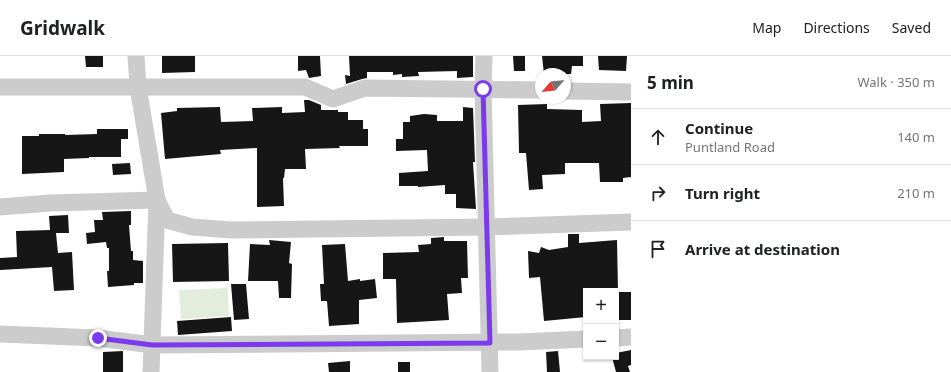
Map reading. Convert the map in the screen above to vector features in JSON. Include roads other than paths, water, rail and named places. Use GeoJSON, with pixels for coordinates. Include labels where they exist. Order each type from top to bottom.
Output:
{"type":"FeatureCollection","features":[{"type":"Feature","properties":{"kind":"street"},"geometry":{"type":"LineString","coordinates":[[136,56],[138,87],[157,200],[151,372]]}},
{"type":"Feature","properties":{"kind":"street"},"geometry":{"type":"LineString","coordinates":[[484,56],[483,89],[490,372]]}},
{"type":"Feature","properties":{"kind":"street"},"geometry":{"type":"LineString","coordinates":[[0,87],[305,88],[334,99],[365,88],[535,90]]}},
{"type":"Feature","properties":{"kind":"street"},"geometry":{"type":"LineString","coordinates":[[571,91],[631,92]]}},
{"type":"Feature","properties":{"kind":"street"},"geometry":{"type":"LineString","coordinates":[[0,207],[50,203],[157,200]]}},
{"type":"Feature","properties":{"kind":"street"},"geometry":{"type":"LineString","coordinates":[[157,200],[167,220],[192,227],[231,230],[486,227],[631,222]]}},
{"type":"Feature","properties":{"kind":"street"},"geometry":{"type":"LineString","coordinates":[[0,334],[98,338],[152,345],[490,343],[583,339]]}},
{"type":"Feature","properties":{"kind":"street"},"geometry":{"type":"LineString","coordinates":[[619,338],[631,337]]}}]}
